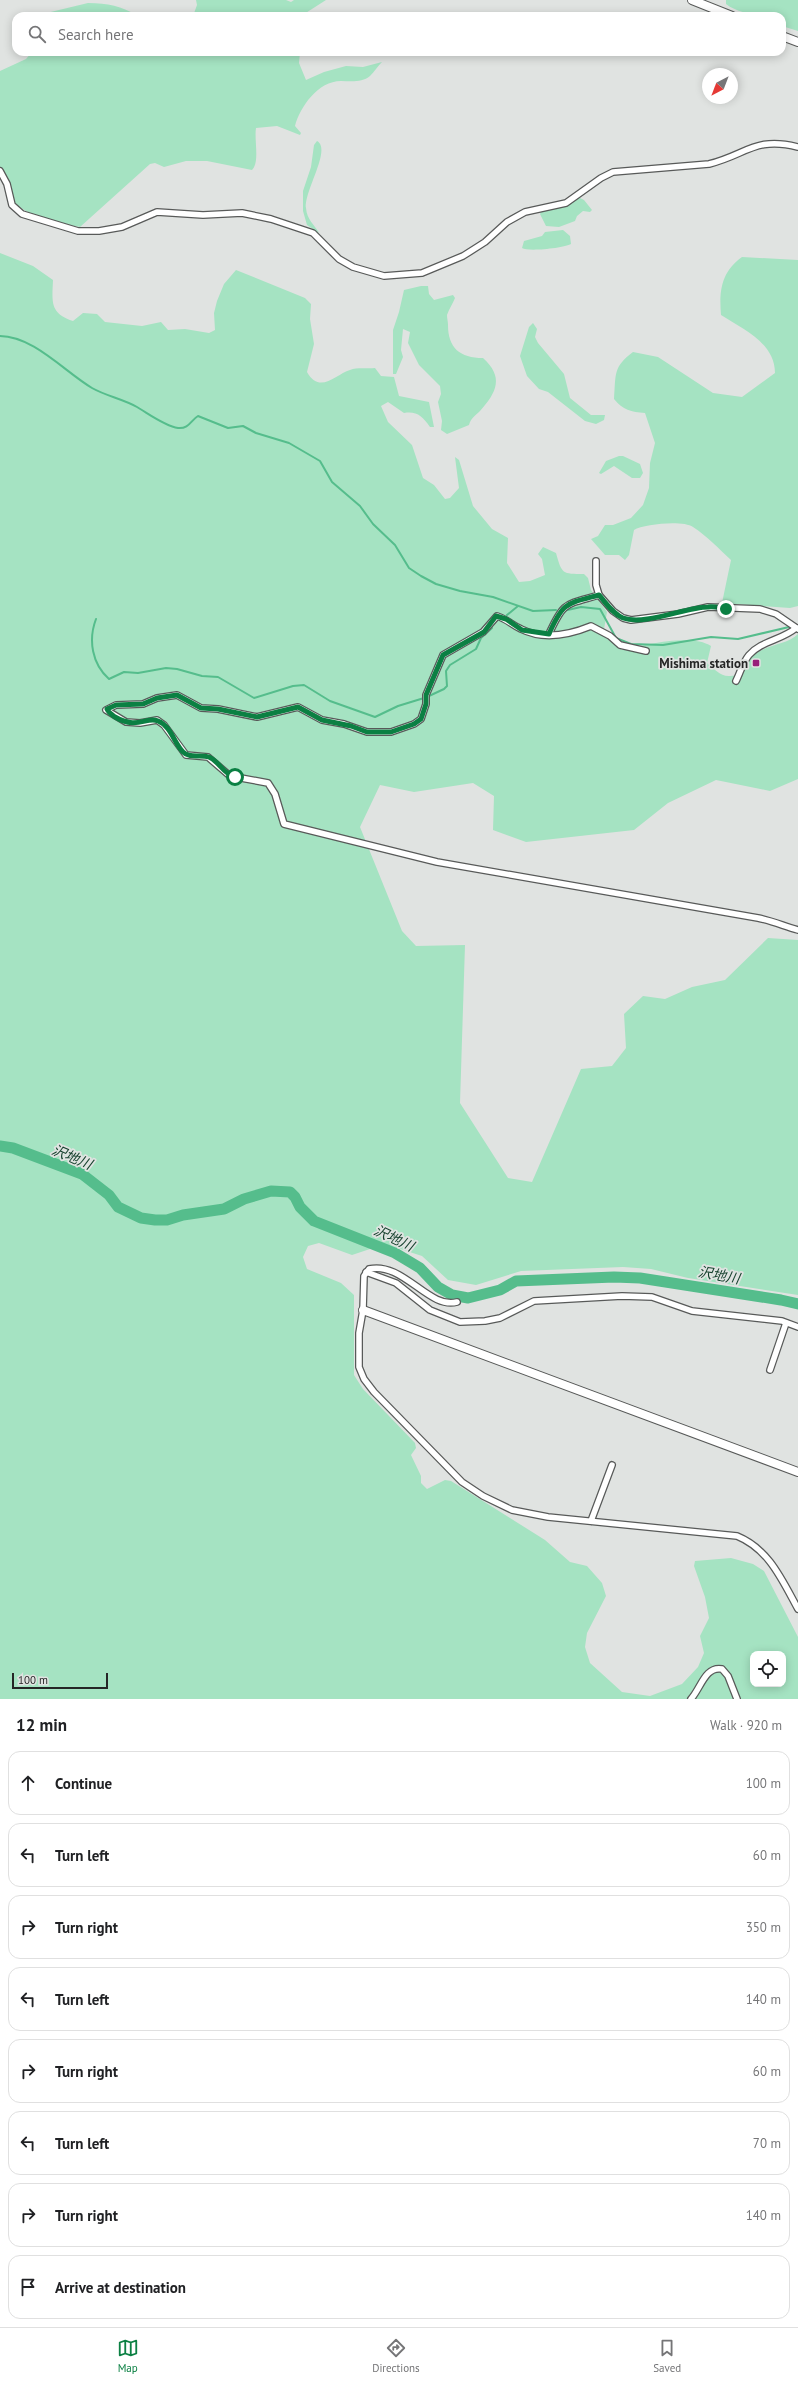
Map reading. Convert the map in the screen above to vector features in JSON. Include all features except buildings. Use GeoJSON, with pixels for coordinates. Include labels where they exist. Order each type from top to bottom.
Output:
{"type":"FeatureCollection","features":[{"type":"Feature","properties":{"kind":"street"},"geometry":{"type":"LineString","coordinates":[[692,0],[722,12]]}},
{"type":"Feature","properties":{"kind":"street"},"geometry":{"type":"LineString","coordinates":[[786,38],[798,42]]}},
{"type":"Feature","properties":{"kind":"street"},"geometry":{"type":"LineString","coordinates":[[0,171],[7,184],[12,205],[22,214],[78,231],[99,231],[122,227],[157,212],[203,215],[242,213],[271,219],[313,233],[339,259],[353,267],[384,276],[422,273],[463,256],[485,242],[507,222],[525,212],[566,204],[601,178],[613,172],[709,164],[722,161],[743,150],[771,142],[798,147]]}},
{"type":"Feature","properties":{"kind":"street"},"geometry":{"type":"LineString","coordinates":[[596,561],[596,585],[599,595],[622,618],[631,620],[678,614],[708,607],[768,610],[797,628],[789,634],[748,656],[736,681]]}},
{"type":"Feature","properties":{"kind":"street"},"geometry":{"type":"LineString","coordinates":[[549,634],[559,612],[566,605],[599,595]]}},
{"type":"Feature","properties":{"kind":"street"},"geometry":{"type":"LineString","coordinates":[[646,651],[620,645],[610,636],[591,626],[566,635],[549,634],[522,630],[506,619],[496,616],[484,632],[445,652],[426,695],[426,704],[421,719],[414,724],[391,732],[367,732],[351,726],[322,720],[298,707],[257,717],[218,709],[201,708],[177,695],[157,698],[143,704],[116,705],[106,710],[126,722],[133,724],[157,720],[164,725],[186,754],[208,757],[230,776],[268,783],[275,794],[284,824],[437,862],[758,918],[798,930]]}},
{"type":"Feature","properties":{"kind":"street"},"geometry":{"type":"LineString","coordinates":[[457,1302],[442,1302],[398,1274],[373,1268],[366,1272],[364,1276],[363,1310],[359,1333],[359,1368],[364,1379],[462,1482],[483,1496],[512,1510],[591,1521],[726,1534],[748,1540],[769,1559],[798,1609]]}},
{"type":"Feature","properties":{"kind":"street"},"geometry":{"type":"LineString","coordinates":[[366,1272],[396,1282],[430,1310],[460,1322],[486,1322],[500,1318],[534,1301],[622,1296],[652,1297],[692,1311],[786,1323],[798,1327]]}},
{"type":"Feature","properties":{"kind":"street"},"geometry":{"type":"LineString","coordinates":[[363,1310],[798,1472]]}},
{"type":"Feature","properties":{"kind":"street"},"geometry":{"type":"LineString","coordinates":[[770,1370],[786,1323]]}},
{"type":"Feature","properties":{"kind":"street"},"geometry":{"type":"LineString","coordinates":[[591,1521],[612,1465]]}},
{"type":"Feature","properties":{"kind":"street"},"geometry":{"type":"LineString","coordinates":[[691,1699],[705,1676],[712,1669],[716,1668],[722,1669],[728,1676],[737,1699]]}},
{"type":"Feature","properties":{"kind":"green space"},"geometry":{"type":"Polygon","coordinates":[[[196,0],[286,0],[291,2],[294,0],[326,0],[307,12],[194,12],[197,5],[196,0]]]}},
{"type":"Feature","properties":{"kind":"green space"},"geometry":{"type":"Polygon","coordinates":[[[726,0],[798,0],[798,31],[786,27],[786,12],[742,12],[726,4],[726,0]]]}},
{"type":"Feature","properties":{"kind":"green space"},"geometry":{"type":"Polygon","coordinates":[[[88,3],[114,6],[130,12],[51,12],[88,3]]]}},
{"type":"Feature","properties":{"kind":"green space"},"geometry":{"type":"Polygon","coordinates":[[[29,56],[300,56],[299,63],[306,80],[324,72],[346,66],[363,67],[382,62],[372,74],[363,80],[333,82],[325,85],[311,96],[301,111],[295,126],[301,133],[300,135],[277,126],[256,128],[256,162],[252,170],[207,161],[186,161],[164,167],[155,163],[150,164],[80,227],[37,216],[29,213],[15,203],[4,172],[0,167],[0,71],[26,59],[29,56]]]}},
{"type":"Feature","properties":{"kind":"green space"},"geometry":{"type":"Polygon","coordinates":[[[317,141],[321,145],[320,161],[309,191],[306,208],[309,219],[319,233],[307,225],[303,211],[303,191],[311,167],[314,145],[317,141]]]}},
{"type":"Feature","properties":{"kind":"green space"},"geometry":{"type":"Polygon","coordinates":[[[578,197],[584,200],[592,210],[590,212],[583,211],[577,216],[575,221],[559,227],[546,226],[540,214],[541,212],[563,206],[578,197]]]}},
{"type":"Feature","properties":{"kind":"green space"},"geometry":{"type":"Polygon","coordinates":[[[563,230],[570,236],[571,244],[546,249],[531,250],[522,248],[524,241],[542,236],[545,232],[563,230]]]}},
{"type":"Feature","properties":{"kind":"green space"},"geometry":{"type":"Polygon","coordinates":[[[0,253],[33,266],[53,280],[52,295],[56,311],[65,318],[73,321],[83,313],[97,314],[105,322],[142,326],[161,322],[168,330],[185,329],[209,333],[215,330],[214,313],[224,284],[236,270],[305,298],[311,304],[310,319],[314,344],[307,372],[312,379],[323,383],[353,369],[375,368],[381,376],[394,377],[399,396],[429,402],[434,427],[430,427],[419,415],[404,413],[388,402],[381,406],[388,422],[412,445],[423,478],[434,485],[445,499],[450,498],[459,488],[455,457],[459,460],[473,506],[492,529],[508,538],[507,563],[519,582],[530,581],[545,575],[542,559],[538,554],[543,547],[556,553],[560,565],[564,571],[571,574],[584,574],[588,578],[591,590],[607,612],[603,635],[622,650],[667,641],[692,640],[703,642],[711,646],[707,663],[720,674],[727,676],[739,674],[751,658],[759,651],[793,638],[798,634],[798,779],[770,791],[716,780],[668,803],[634,830],[526,842],[493,830],[494,796],[473,783],[414,792],[380,785],[360,827],[402,931],[416,946],[465,945],[460,1103],[508,1178],[532,1182],[581,1069],[612,1066],[626,1048],[624,1014],[643,996],[665,999],[692,987],[725,980],[768,938],[798,940],[798,1295],[688,1278],[651,1269],[623,1267],[521,1271],[476,1285],[448,1280],[422,1256],[385,1244],[352,1255],[319,1243],[308,1246],[303,1257],[307,1269],[341,1283],[354,1295],[354,1375],[363,1389],[415,1443],[416,1448],[411,1455],[421,1476],[421,1483],[427,1489],[445,1480],[451,1481],[545,1540],[570,1562],[587,1566],[602,1583],[606,1596],[587,1633],[585,1647],[590,1663],[622,1692],[650,1696],[682,1684],[698,1667],[704,1653],[700,1636],[709,1618],[705,1597],[694,1566],[695,1561],[731,1558],[753,1564],[764,1571],[798,1637],[798,1699],[0,1699],[0,253]]]}},
{"type":"Feature","properties":{"kind":"green space"},"geometry":{"type":"Polygon","coordinates":[[[742,257],[798,260],[798,606],[790,608],[722,603],[731,560],[703,534],[688,525],[673,523],[646,526],[634,530],[629,555],[625,560],[619,555],[605,555],[591,539],[598,536],[605,525],[613,525],[631,518],[643,505],[649,488],[650,463],[655,443],[645,413],[628,410],[614,399],[617,372],[622,362],[627,357],[633,352],[658,357],[713,393],[742,397],[775,373],[774,362],[764,345],[748,332],[721,315],[720,298],[723,283],[730,269],[742,257]]]}},
{"type":"Feature","properties":{"kind":"green space"},"geometry":{"type":"Polygon","coordinates":[[[428,286],[429,294],[434,300],[453,295],[455,298],[447,315],[450,340],[453,346],[462,354],[475,358],[483,358],[490,365],[496,378],[496,384],[491,397],[472,419],[469,425],[447,434],[441,430],[442,421],[438,402],[441,394],[440,386],[419,365],[408,343],[410,332],[403,329],[401,350],[403,357],[396,374],[393,374],[393,330],[404,290],[428,286]]]}},
{"type":"Feature","properties":{"kind":"green space"},"geometry":{"type":"Polygon","coordinates":[[[533,323],[537,329],[535,337],[538,343],[564,374],[570,398],[591,415],[605,415],[604,420],[596,424],[585,421],[548,392],[539,389],[527,376],[520,356],[529,327],[533,323]]]}},
{"type":"Feature","properties":{"kind":"green space"},"geometry":{"type":"Polygon","coordinates":[[[623,456],[640,464],[643,473],[640,478],[632,478],[614,466],[601,474],[599,473],[606,461],[623,456]]]}},
{"type":"Feature","properties":{"kind":"waterway"},"geometry":{"type":"LineString","coordinates":[[0,336],[12,338],[36,348],[92,388],[132,404],[173,427],[185,427],[198,416],[228,428],[243,426],[256,433],[289,443],[320,461],[332,482],[360,506],[373,524],[395,545],[409,568],[421,576],[436,584],[460,591],[493,597],[533,611],[556,610]]}},
{"type":"Feature","properties":{"kind":"waterway"},"geometry":{"type":"LineString","coordinates":[[507,615],[518,606]]}},
{"type":"Feature","properties":{"kind":"waterway"},"geometry":{"type":"LineString","coordinates":[[563,611],[581,607],[600,609],[616,638],[631,644],[663,645],[711,637],[738,639],[789,627]]}},
{"type":"Feature","properties":{"kind":"waterway"},"geometry":{"type":"LineString","coordinates":[[96,619],[92,635],[93,651],[95,659],[103,673],[109,679],[124,672],[138,673],[166,668],[177,669],[202,676],[218,677],[254,698],[293,686],[304,685],[330,701],[375,717],[398,706],[424,698]]}},
{"type":"Feature","properties":{"kind":"waterway"},"geometry":{"type":"LineString","coordinates":[[429,696],[447,686],[446,671],[450,665],[476,649],[481,638],[492,628]]}},
{"type":"Feature","properties":{"kind":"waterway","name":"沢地川"},"geometry":{"type":"LineString","coordinates":[[0,1146],[13,1148],[82,1174],[109,1195],[118,1207],[141,1218],[167,1220],[183,1215],[224,1209],[244,1199],[271,1191],[290,1192],[295,1197],[300,1207],[314,1221],[395,1253],[420,1268],[438,1287],[452,1295],[468,1298],[500,1290],[516,1281],[614,1277],[640,1278],[798,1304]]}},
{"type":"Feature","properties":{"kind":"place","name":"Mishima station"},"geometry":{"type":"Point","coordinates":[756,663]}},
{"type":"Feature","properties":{"kind":"route"},"geometry":{"type":"LineString","coordinates":[[235,777],[225,773],[208,757],[191,756],[183,752],[167,728],[157,720],[133,724],[117,718],[106,710],[110,706],[143,704],[157,698],[177,695],[201,708],[218,709],[257,717],[280,710],[298,707],[322,720],[336,722],[367,732],[391,732],[414,724],[421,719],[426,704],[426,695],[445,652],[484,632],[489,628],[496,616],[511,621],[522,630],[549,634],[560,610],[566,605],[599,595],[622,618],[631,620],[678,614],[696,608],[708,607],[726,609]]}}]}
